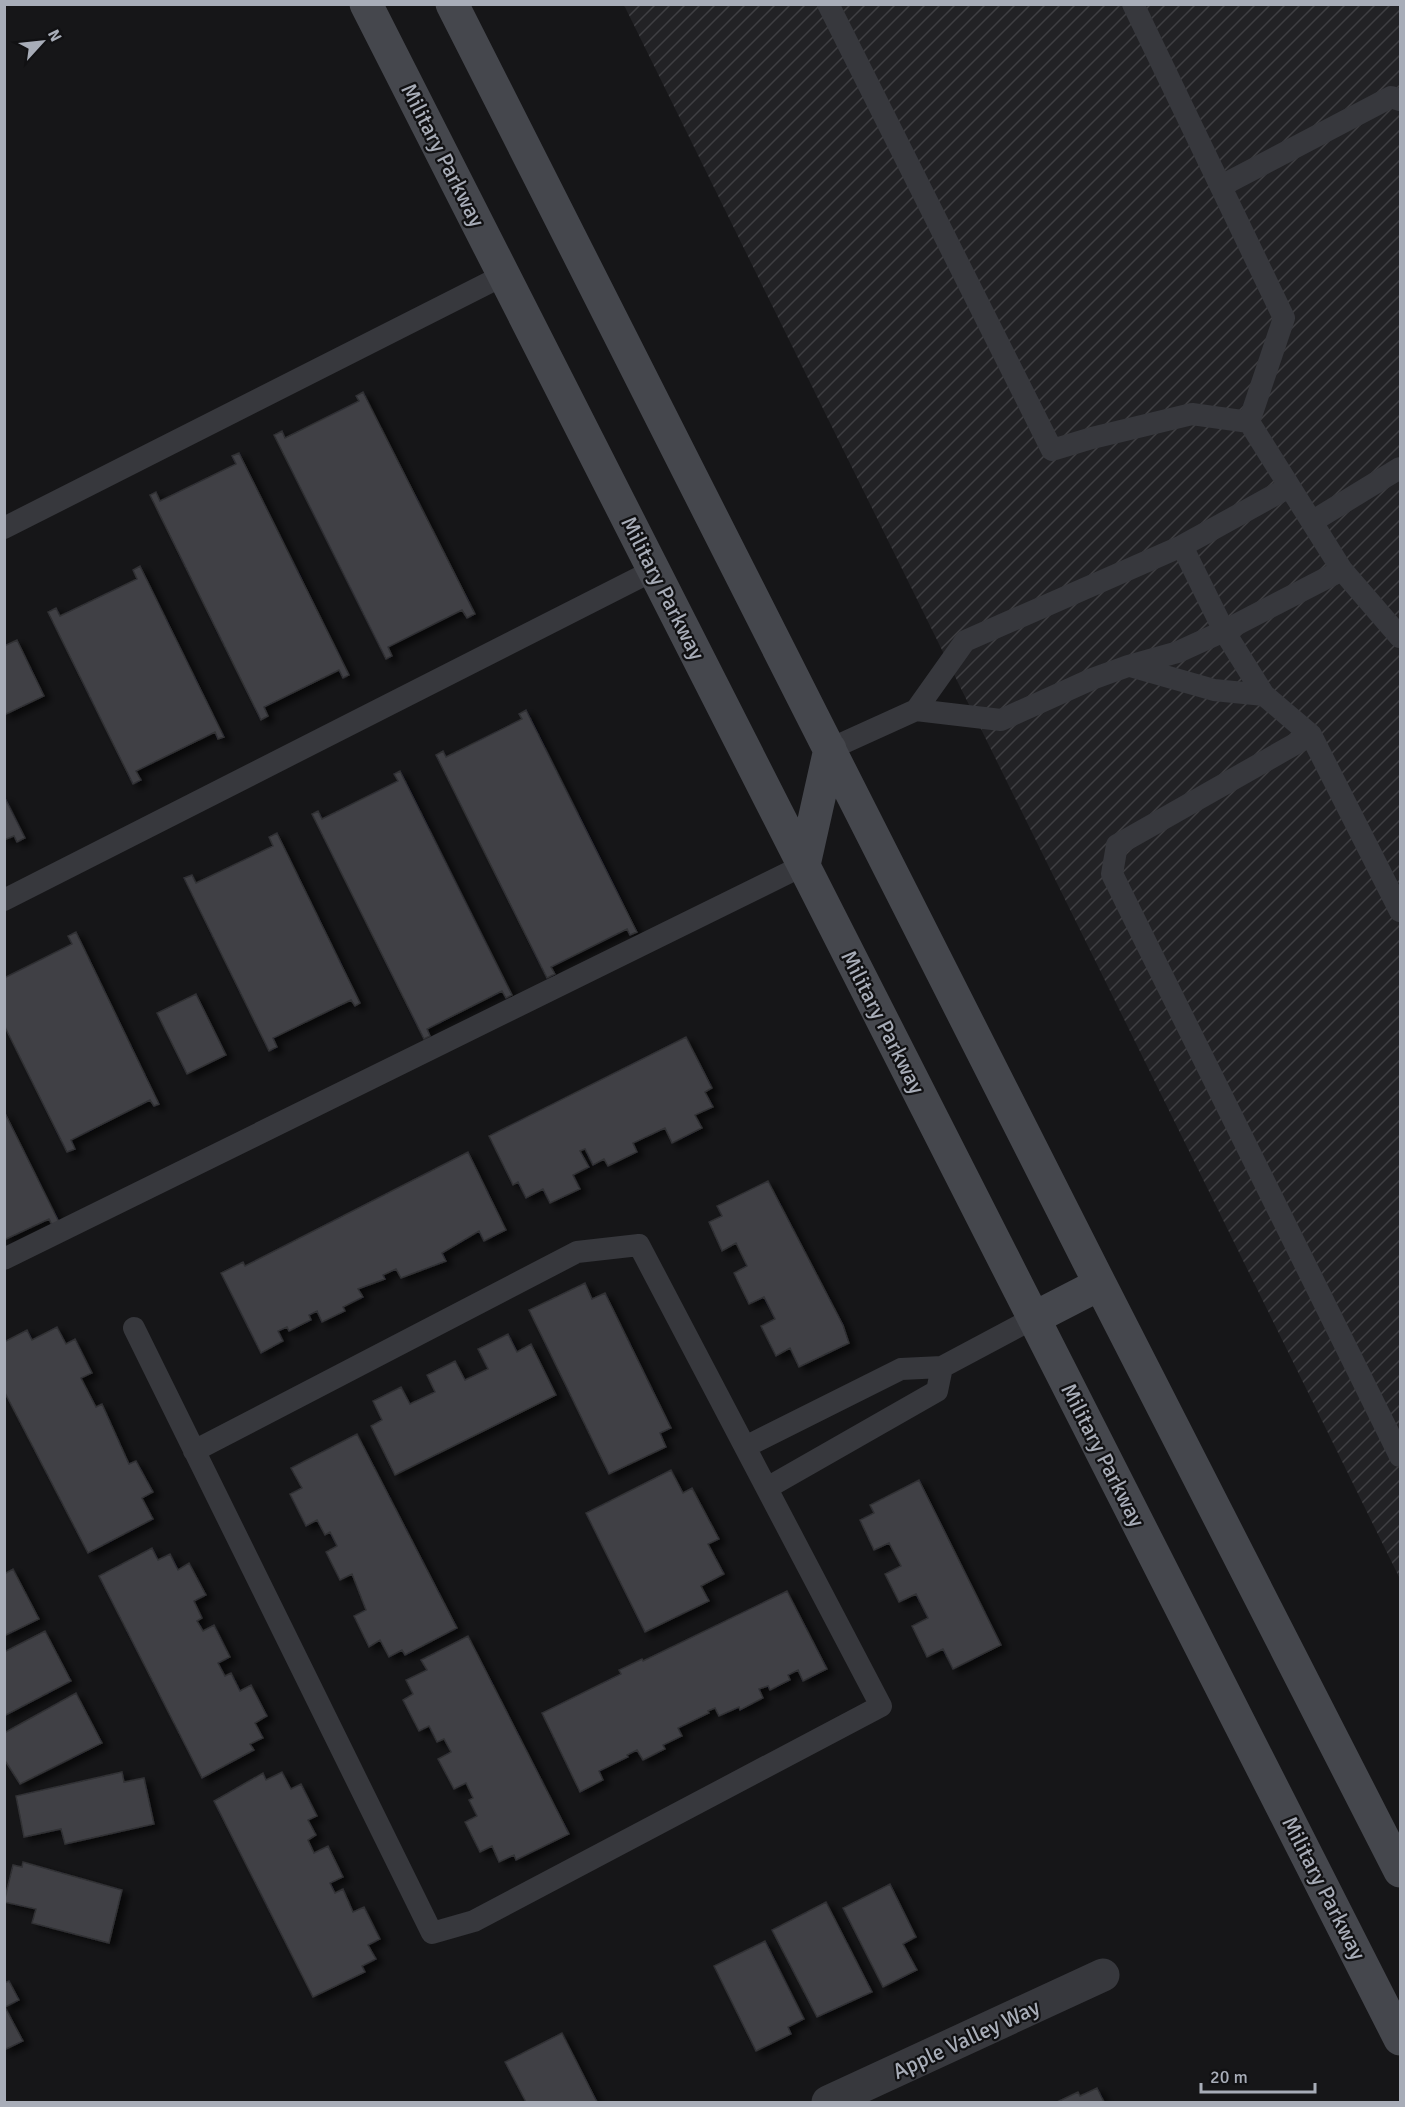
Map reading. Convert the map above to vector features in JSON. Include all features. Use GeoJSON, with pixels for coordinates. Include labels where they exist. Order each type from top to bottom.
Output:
{"type":"FeatureCollection","features":[{"type":"Feature","properties":{"kind":"main road"},"geometry":{"type":"LineString","coordinates":[[452,4],[1100,1284],[1401,1871]]}},
{"type":"Feature","properties":{"kind":"main road","name":"Military Parkway"},"geometry":{"type":"LineString","coordinates":[[372,7],[504,275],[1401,2038]]}},
{"type":"Feature","properties":{"kind":"main road"},"geometry":{"type":"LineString","coordinates":[[804,866],[830,749]]}},
{"type":"Feature","properties":{"kind":"main road"},"geometry":{"type":"LineString","coordinates":[[1034,1318],[1100,1284]]}},
{"type":"Feature","properties":{"kind":"street","name":"Apple Valley Way"},"geometry":{"type":"LineString","coordinates":[[828,2103],[1103,1975]]}},
{"type":"Feature","properties":{"kind":"lane"},"geometry":{"type":"LineString","coordinates":[[828,4],[1052,450],[1191,414],[1249,422]]}},
{"type":"Feature","properties":{"kind":"lane"},"geometry":{"type":"LineString","coordinates":[[1133,4],[1284,318],[1249,422]]}},
{"type":"Feature","properties":{"kind":"lane"},"geometry":{"type":"LineString","coordinates":[[1221,186],[1397,97]]}},
{"type":"Feature","properties":{"kind":"lane"},"geometry":{"type":"LineString","coordinates":[[4,528],[504,275]]}},
{"type":"Feature","properties":{"kind":"lane"},"geometry":{"type":"LineString","coordinates":[[1249,422],[1342,570],[1401,637]]}},
{"type":"Feature","properties":{"kind":"lane"},"geometry":{"type":"LineString","coordinates":[[1313,521],[1401,468]]}},
{"type":"Feature","properties":{"kind":"lane"},"geometry":{"type":"LineString","coordinates":[[830,749],[916,710],[965,641],[1182,546],[1289,487]]}},
{"type":"Feature","properties":{"kind":"lane"},"geometry":{"type":"LineString","coordinates":[[1182,546],[1224,631],[1264,696],[1311,735],[1401,911]]}},
{"type":"Feature","properties":{"kind":"lane"},"geometry":{"type":"LineString","coordinates":[[4,900],[654,570]]}},
{"type":"Feature","properties":{"kind":"lane"},"geometry":{"type":"LineString","coordinates":[[916,710],[1001,720],[1128,666],[1178,652],[1342,570]]}},
{"type":"Feature","properties":{"kind":"lane"},"geometry":{"type":"LineString","coordinates":[[1128,666],[1214,690],[1264,696]]}},
{"type":"Feature","properties":{"kind":"lane"},"geometry":{"type":"LineString","coordinates":[[1311,735],[1117,845],[1112,874],[1401,1456]]}},
{"type":"Feature","properties":{"kind":"lane"},"geometry":{"type":"LineString","coordinates":[[4,1259],[804,866]]}},
{"type":"Feature","properties":{"kind":"lane"},"geometry":{"type":"LineString","coordinates":[[134,1328],[194,1451],[432,1933],[474,1921],[881,1706],[639,1245],[577,1252],[194,1451]]}},
{"type":"Feature","properties":{"kind":"lane"},"geometry":{"type":"LineString","coordinates":[[745,1447],[901,1369],[942,1367],[1034,1318]]}},
{"type":"Feature","properties":{"kind":"lane"},"geometry":{"type":"LineString","coordinates":[[767,1488],[937,1391],[942,1367]]}},
{"type":"Feature","properties":{"kind":"shaded area"},"geometry":{"type":"Polygon","coordinates":[[[624,5],[1400,5],[1400,1579],[624,5]]]}},
{"type":"Feature","properties":{"kind":"building"},"geometry":{"type":"Polygon","coordinates":[[[363,392],[475,614],[467,618],[462,610],[388,647],[392,656],[386,659],[274,435],[282,431],[285,438],[359,401],[356,396],[363,392]]]}},
{"type":"Feature","properties":{"kind":"building"},"geometry":{"type":"Polygon","coordinates":[[[239,453],[349,675],[343,678],[339,670],[264,707],[268,716],[261,720],[150,495],[156,492],[160,501],[236,464],[232,456],[239,453]]]}},
{"type":"Feature","properties":{"kind":"building"},"geometry":{"type":"Polygon","coordinates":[[[140,566],[224,737],[218,739],[215,732],[136,771],[141,780],[133,784],[48,612],[56,608],[60,616],[137,579],[133,570],[140,566]]]}},
{"type":"Feature","properties":{"kind":"building"},"geometry":{"type":"Polygon","coordinates":[[[17,640],[44,696],[4,715],[4,646],[17,640]]]}},
{"type":"Feature","properties":{"kind":"building"},"geometry":{"type":"Polygon","coordinates":[[[526,710],[637,932],[630,935],[627,929],[551,967],[555,974],[547,978],[436,755],[443,751],[446,757],[522,719],[519,714],[526,710]]]}},
{"type":"Feature","properties":{"kind":"building"},"geometry":{"type":"Polygon","coordinates":[[[400,771],[512,995],[506,998],[502,991],[427,1029],[430,1036],[424,1039],[312,814],[318,811],[322,819],[398,781],[394,774],[400,771]]]}},
{"type":"Feature","properties":{"kind":"building"},"geometry":{"type":"Polygon","coordinates":[[[4,796],[25,838],[17,842],[14,836],[4,840],[4,796]]]}},
{"type":"Feature","properties":{"kind":"building"},"geometry":{"type":"Polygon","coordinates":[[[277,833],[360,1003],[355,1006],[351,1000],[273,1038],[277,1047],[269,1051],[184,878],[192,875],[196,883],[273,846],[269,837],[277,833]]]}},
{"type":"Feature","properties":{"kind":"building"},"geometry":{"type":"Polygon","coordinates":[[[76,932],[159,1104],[154,1106],[150,1100],[71,1140],[75,1149],[67,1152],[4,1025],[4,978],[72,944],[68,936],[76,932]]]}},
{"type":"Feature","properties":{"kind":"building"},"geometry":{"type":"Polygon","coordinates":[[[196,994],[226,1055],[187,1074],[157,1013],[196,994]]]}},
{"type":"Feature","properties":{"kind":"building"},"geometry":{"type":"Polygon","coordinates":[[[686,1037],[712,1088],[705,1092],[713,1107],[695,1115],[702,1128],[672,1143],[665,1128],[633,1143],[637,1152],[608,1166],[604,1159],[593,1165],[585,1149],[580,1151],[589,1167],[573,1175],[580,1189],[550,1203],[543,1189],[526,1198],[518,1182],[513,1185],[489,1136],[686,1037]]]}},
{"type":"Feature","properties":{"kind":"building"},"geometry":{"type":"Polygon","coordinates":[[[4,1111],[59,1222],[52,1225],[49,1219],[4,1240],[4,1111]]]}},
{"type":"Feature","properties":{"kind":"building"},"geometry":{"type":"Polygon","coordinates":[[[468,1152],[506,1230],[484,1241],[479,1231],[442,1253],[446,1261],[401,1278],[396,1269],[383,1275],[385,1279],[358,1289],[363,1297],[343,1307],[345,1311],[322,1322],[317,1311],[309,1315],[311,1320],[289,1331],[287,1327],[278,1331],[283,1341],[261,1353],[221,1273],[243,1262],[245,1266],[468,1152]]]}},
{"type":"Feature","properties":{"kind":"building"},"geometry":{"type":"Polygon","coordinates":[[[768,1181],[843,1325],[849,1343],[799,1367],[790,1348],[776,1356],[761,1326],[775,1319],[764,1297],[749,1304],[734,1273],[747,1266],[736,1243],[722,1251],[709,1222],[722,1216],[717,1206],[768,1181]]]}},
{"type":"Feature","properties":{"kind":"building"},"geometry":{"type":"Polygon","coordinates":[[[585,1283],[592,1299],[605,1293],[671,1428],[660,1433],[666,1447],[609,1474],[529,1310],[585,1283]]]}},
{"type":"Feature","properties":{"kind":"building"},"geometry":{"type":"Polygon","coordinates":[[[57,1327],[66,1344],[75,1339],[92,1373],[81,1378],[96,1407],[102,1404],[129,1464],[136,1461],[153,1492],[142,1498],[153,1519],[88,1553],[4,1391],[4,1342],[27,1330],[32,1340],[57,1327]]]}},
{"type":"Feature","properties":{"kind":"building"},"geometry":{"type":"Polygon","coordinates":[[[508,1334],[517,1352],[531,1344],[556,1395],[395,1475],[371,1426],[382,1420],[373,1401],[401,1387],[410,1404],[435,1392],[427,1375],[455,1361],[465,1380],[488,1369],[478,1349],[508,1334]]]}},
{"type":"Feature","properties":{"kind":"building"},"geometry":{"type":"Polygon","coordinates":[[[357,1434],[457,1628],[405,1655],[402,1650],[389,1657],[380,1640],[369,1647],[354,1616],[366,1610],[352,1574],[340,1580],[326,1552],[337,1546],[330,1532],[325,1535],[317,1520],[306,1526],[290,1494],[302,1488],[291,1468],[357,1434]]]}},
{"type":"Feature","properties":{"kind":"building"},"geometry":{"type":"Polygon","coordinates":[[[671,1470],[683,1493],[692,1488],[719,1539],[708,1544],[724,1574],[701,1586],[709,1601],[645,1632],[586,1513],[671,1470]]]}},
{"type":"Feature","properties":{"kind":"building"},"geometry":{"type":"Polygon","coordinates":[[[919,1480],[1001,1645],[953,1669],[943,1649],[927,1657],[912,1626],[928,1618],[916,1594],[899,1602],[885,1574],[901,1566],[889,1543],[874,1550],[860,1520],[874,1513],[870,1505],[919,1480]]]}},
{"type":"Feature","properties":{"kind":"building"},"geometry":{"type":"Polygon","coordinates":[[[152,1548],[158,1560],[170,1554],[178,1570],[189,1563],[206,1595],[194,1601],[202,1618],[197,1621],[203,1631],[214,1625],[230,1657],[218,1663],[225,1676],[231,1673],[240,1691],[251,1685],[267,1716],[255,1723],[263,1738],[250,1744],[254,1750],[202,1778],[99,1576],[152,1548]]]}},
{"type":"Feature","properties":{"kind":"building"},"geometry":{"type":"Polygon","coordinates":[[[13,1569],[39,1619],[4,1636],[4,1574],[13,1569]]]}},
{"type":"Feature","properties":{"kind":"building"},"geometry":{"type":"Polygon","coordinates":[[[787,1591],[827,1669],[803,1681],[798,1670],[788,1675],[790,1680],[770,1690],[768,1686],[759,1689],[763,1698],[740,1710],[739,1707],[719,1716],[715,1708],[708,1711],[709,1713],[678,1728],[682,1736],[663,1745],[665,1749],[643,1760],[637,1750],[627,1755],[628,1757],[599,1771],[603,1780],[580,1792],[542,1713],[621,1674],[619,1670],[642,1659],[643,1661],[787,1591]]]}},
{"type":"Feature","properties":{"kind":"building"},"geometry":{"type":"Polygon","coordinates":[[[45,1631],[71,1681],[4,1716],[4,1652],[45,1631]]]}},
{"type":"Feature","properties":{"kind":"building"},"geometry":{"type":"Polygon","coordinates":[[[468,1636],[569,1834],[516,1860],[514,1855],[499,1862],[492,1846],[480,1852],[465,1822],[477,1816],[469,1800],[473,1798],[466,1783],[454,1789],[438,1759],[451,1752],[444,1739],[437,1742],[429,1726],[419,1731],[403,1700],[413,1694],[406,1680],[427,1670],[421,1660],[468,1636]]]}},
{"type":"Feature","properties":{"kind":"building"},"geometry":{"type":"Polygon","coordinates":[[[76,1693],[102,1743],[20,1784],[4,1759],[4,1733],[76,1693]]]}},
{"type":"Feature","properties":{"kind":"building"},"geometry":{"type":"Polygon","coordinates":[[[122,1772],[124,1782],[144,1778],[154,1824],[65,1844],[61,1829],[24,1837],[16,1796],[122,1772]]]}},
{"type":"Feature","properties":{"kind":"building"},"geometry":{"type":"Polygon","coordinates":[[[282,1772],[291,1789],[301,1784],[317,1816],[308,1820],[316,1835],[308,1840],[314,1853],[328,1846],[343,1877],[330,1883],[335,1893],[343,1889],[353,1912],[364,1907],[380,1939],[368,1945],[376,1959],[362,1966],[365,1972],[313,1997],[214,1801],[263,1773],[266,1780],[282,1772]]]}},
{"type":"Feature","properties":{"kind":"building"},"geometry":{"type":"Polygon","coordinates":[[[23,1862],[122,1890],[109,1943],[32,1923],[36,1909],[4,1902],[13,1865],[22,1867],[23,1862]]]}},
{"type":"Feature","properties":{"kind":"building"},"geometry":{"type":"Polygon","coordinates":[[[890,1884],[916,1937],[903,1944],[917,1970],[883,1987],[843,1908],[890,1884]]]}},
{"type":"Feature","properties":{"kind":"building"},"geometry":{"type":"Polygon","coordinates":[[[826,1902],[872,1992],[817,2017],[772,1930],[826,1902]]]}},
{"type":"Feature","properties":{"kind":"building"},"geometry":{"type":"Polygon","coordinates":[[[765,1941],[804,2019],[788,2027],[791,2034],[756,2051],[714,1966],[765,1941]]]}},
{"type":"Feature","properties":{"kind":"building"},"geometry":{"type":"Polygon","coordinates":[[[9,1981],[19,2000],[5,2007],[23,2041],[4,2050],[4,1983],[9,1981]]]}},
{"type":"Feature","properties":{"kind":"building"},"geometry":{"type":"Polygon","coordinates":[[[562,2033],[597,2102],[526,2102],[505,2062],[562,2033]]]}},
{"type":"Feature","properties":{"kind":"building"},"geometry":{"type":"Polygon","coordinates":[[[1097,2088],[1104,2102],[1057,2102],[1078,2092],[1080,2096],[1097,2088]]]}}]}
